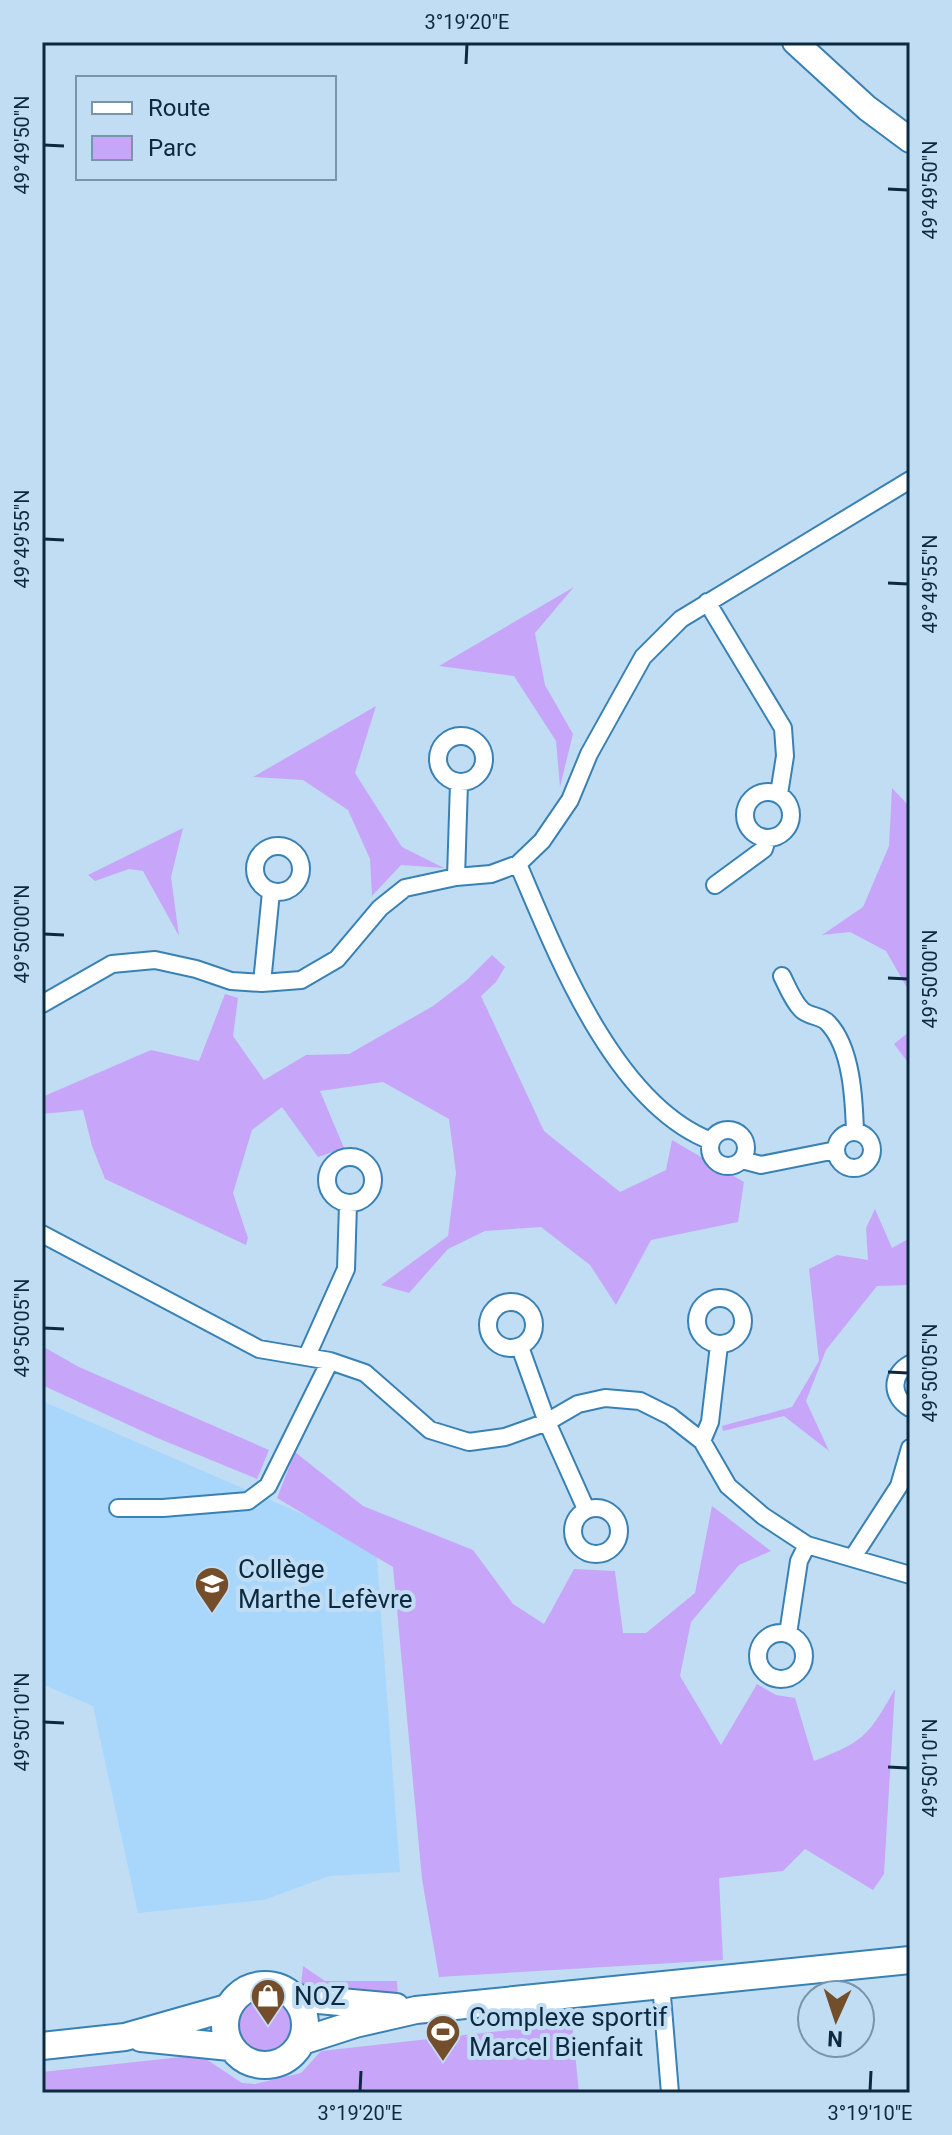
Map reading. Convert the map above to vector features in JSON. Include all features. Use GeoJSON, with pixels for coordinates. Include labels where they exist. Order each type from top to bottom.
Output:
{"type":"FeatureCollection","features":[{"type":"Feature","properties":{"kind":"main road"},"geometry":{"type":"LineString","coordinates":[[795,42],[867,108],[910,140]]}},
{"type":"Feature","properties":{"kind":"main road"},"geometry":{"type":"LineString","coordinates":[[302,2041],[355,2024],[416,2010],[910,1960]]}},
{"type":"Feature","properties":{"kind":"main road"},"geometry":{"type":"LineString","coordinates":[[265,1984],[285,1989],[296,1998],[305,2019],[302,2041],[288,2058],[268,2065],[247,2061],[230,2047],[224,2021],[227,2008],[243,1990],[265,1984]]}},
{"type":"Feature","properties":{"kind":"main road"},"geometry":{"type":"LineString","coordinates":[[296,1998],[416,2010]]}},
{"type":"Feature","properties":{"kind":"main road"},"geometry":{"type":"LineString","coordinates":[[42,2046],[125,2037],[227,2008]]}},
{"type":"Feature","properties":{"kind":"main road"},"geometry":{"type":"LineString","coordinates":[[125,2037],[230,2047]]}},
{"type":"Feature","properties":{"kind":"street"},"geometry":{"type":"LineString","coordinates":[[42,1004],[112,964],[155,960],[231,981],[262,983],[301,980],[337,959],[380,908],[405,888],[456,877],[491,874],[518,864],[542,841],[570,800],[589,754],[643,657],[681,619],[910,480]]}},
{"type":"Feature","properties":{"kind":"street"},"geometry":{"type":"LineString","coordinates":[[707,602],[783,728],[785,756],[779,794]]}},
{"type":"Feature","properties":{"kind":"street"},"geometry":{"type":"LineString","coordinates":[[456,877],[459,783]]}},
{"type":"Feature","properties":{"kind":"street"},"geometry":{"type":"LineString","coordinates":[[764,792],[779,794],[789,804],[792,819],[785,832],[767,839],[753,833],[748,827],[745,813],[756,794],[764,792]]}},
{"type":"Feature","properties":{"kind":"street"},"geometry":{"type":"LineString","coordinates":[[715,885],[764,849],[767,839]]}},
{"type":"Feature","properties":{"kind":"street"},"geometry":{"type":"LineString","coordinates":[[518,864],[553,944],[609,1048],[627,1074],[661,1109],[697,1136],[711,1141]]}},
{"type":"Feature","properties":{"kind":"street"},"geometry":{"type":"LineString","coordinates":[[262,983],[271,892]]}},
{"type":"Feature","properties":{"kind":"street"},"geometry":{"type":"LineString","coordinates":[[782,976],[801,1010],[828,1023],[836,1034],[849,1067],[855,1132]]}},
{"type":"Feature","properties":{"kind":"street"},"geometry":{"type":"LineString","coordinates":[[720,1132],[737,1133],[746,1149],[742,1160],[732,1166],[721,1165],[712,1158],[711,1141],[720,1132]]}},
{"type":"Feature","properties":{"kind":"street"},"geometry":{"type":"LineString","coordinates":[[855,1132],[870,1141],[872,1153],[866,1163],[850,1168],[840,1161],[836,1150],[839,1139],[855,1132]]}},
{"type":"Feature","properties":{"kind":"street"},"geometry":{"type":"LineString","coordinates":[[742,1160],[761,1165],[836,1150]]}},
{"type":"Feature","properties":{"kind":"street"},"geometry":{"type":"LineString","coordinates":[[307,1356],[346,1269],[348,1204]]}},
{"type":"Feature","properties":{"kind":"street"},"geometry":{"type":"LineString","coordinates":[[42,1234],[259,1349],[330,1361],[365,1373],[430,1430],[469,1442],[505,1437],[547,1422],[578,1404],[605,1398],[640,1401],[670,1416],[702,1441],[728,1486],[763,1516],[807,1545],[910,1575]]}},
{"type":"Feature","properties":{"kind":"street"},"geometry":{"type":"LineString","coordinates":[[702,1441],[710,1422],[719,1345]]}},
{"type":"Feature","properties":{"kind":"street"},"geometry":{"type":"LineString","coordinates":[[520,1347],[547,1422],[586,1509]]}},
{"type":"Feature","properties":{"kind":"street"},"geometry":{"type":"LineString","coordinates":[[118,1508],[163,1508],[248,1501],[268,1486],[330,1361]]}},
{"type":"Feature","properties":{"kind":"street"},"geometry":{"type":"LineString","coordinates":[[910,1364],[898,1374],[895,1390],[902,1404],[910,1408]]}},
{"type":"Feature","properties":{"kind":"street"},"geometry":{"type":"LineString","coordinates":[[853,1557],[899,1486],[910,1448]]}},
{"type":"Feature","properties":{"kind":"street"},"geometry":{"type":"LineString","coordinates":[[788,1634],[799,1561],[807,1545]]}},
{"type":"Feature","properties":{"kind":"street"},"geometry":{"type":"LineString","coordinates":[[661,1984],[670,2093]]}},
{"type":"Feature","properties":{"kind":"shaded area","name":"Collège Marthe Lefèvre"},"geometry":{"type":"Polygon","coordinates":[[[42,1401],[376,1546],[400,1872],[329,1876],[264,1900],[138,1913],[93,1706],[42,1684],[42,1401]]]}},
{"type":"Feature","properties":{"kind":"green space"},"geometry":{"type":"Polygon","coordinates":[[[574,587],[535,633],[545,685],[573,734],[560,787],[556,741],[514,676],[439,666],[574,587]]]}},
{"type":"Feature","properties":{"kind":"green space"},"geometry":{"type":"Polygon","coordinates":[[[376,706],[355,773],[402,847],[444,868],[401,865],[372,896],[370,859],[348,810],[303,780],[253,777],[376,706]]]}},
{"type":"Feature","properties":{"kind":"green space"},"geometry":{"type":"Polygon","coordinates":[[[892,788],[910,807],[910,993],[886,951],[850,932],[822,935],[863,907],[889,846],[892,788]]]}},
{"type":"Feature","properties":{"kind":"green space"},"geometry":{"type":"Polygon","coordinates":[[[183,828],[171,877],[179,936],[143,871],[129,869],[95,881],[88,875],[183,828]]]}},
{"type":"Feature","properties":{"kind":"green space"},"geometry":{"type":"Polygon","coordinates":[[[492,955],[505,967],[496,982],[481,996],[544,1131],[620,1192],[666,1170],[672,1140],[744,1182],[738,1222],[651,1240],[616,1305],[590,1265],[541,1227],[485,1231],[448,1249],[409,1293],[381,1285],[448,1236],[456,1173],[449,1119],[383,1082],[320,1091],[344,1148],[318,1157],[282,1107],[252,1130],[233,1193],[248,1238],[246,1245],[105,1179],[83,1110],[42,1114],[42,1097],[151,1050],[199,1061],[225,994],[238,998],[233,1036],[264,1080],[306,1055],[349,1054],[433,1006],[467,980],[492,955]]]}},
{"type":"Feature","properties":{"kind":"green space"},"geometry":{"type":"Polygon","coordinates":[[[910,1031],[910,1065],[894,1044],[910,1031]]]}},
{"type":"Feature","properties":{"kind":"green space"},"geometry":{"type":"Polygon","coordinates":[[[875,1209],[892,1248],[910,1238],[910,1285],[877,1286],[826,1350],[806,1401],[829,1451],[784,1416],[723,1431],[722,1426],[792,1407],[819,1361],[809,1269],[837,1255],[868,1260],[866,1228],[875,1209]]]}},
{"type":"Feature","properties":{"kind":"green space"},"geometry":{"type":"Polygon","coordinates":[[[42,1346],[79,1367],[269,1450],[257,1479],[42,1385],[42,1346]]]}},
{"type":"Feature","properties":{"kind":"green space"},"geometry":{"type":"Polygon","coordinates":[[[295,1452],[363,1506],[473,1550],[513,1604],[544,1624],[574,1569],[615,1571],[623,1633],[646,1633],[695,1593],[712,1506],[771,1551],[739,1565],[691,1622],[680,1676],[721,1745],[757,1684],[776,1695],[795,1698],[814,1761],[864,1735],[895,1689],[884,1874],[873,1890],[805,1849],[783,1871],[719,1878],[723,1960],[439,1977],[422,1879],[393,1567],[277,1498],[295,1452]]]}},
{"type":"Feature","properties":{"kind":"green space"},"geometry":{"type":"Polygon","coordinates":[[[303,1966],[325,1981],[397,1981],[398,1994],[301,1985],[303,1966]]]}},
{"type":"Feature","properties":{"kind":"green space"},"geometry":{"type":"Polygon","coordinates":[[[266,1996],[278,1998],[287,2005],[294,2014],[294,2038],[287,2047],[278,2054],[266,2056],[254,2054],[245,2047],[238,2038],[236,2026],[238,2014],[245,2005],[254,1998],[266,1996]]]}},
{"type":"Feature","properties":{"kind":"green space","name":"Complexe sportif Marcel Bienfait"},"geometry":{"type":"Polygon","coordinates":[[[572,2023],[579,2093],[42,2093],[42,2072],[200,2055],[242,2083],[255,2084],[301,2073],[321,2051],[572,2023]]]}},
{"type":"Feature","properties":{"kind":"place","name":"Collège Marthe Lefèvre"},"geometry":{"type":"Point","coordinates":[212,1615]}},
{"type":"Feature","properties":{"kind":"place","name":"NOZ"},"geometry":{"type":"Point","coordinates":[268,2027]}},
{"type":"Feature","properties":{"kind":"place","name":"Complexe sportif Marcel Bienfait"},"geometry":{"type":"Point","coordinates":[443,2063]}}]}
